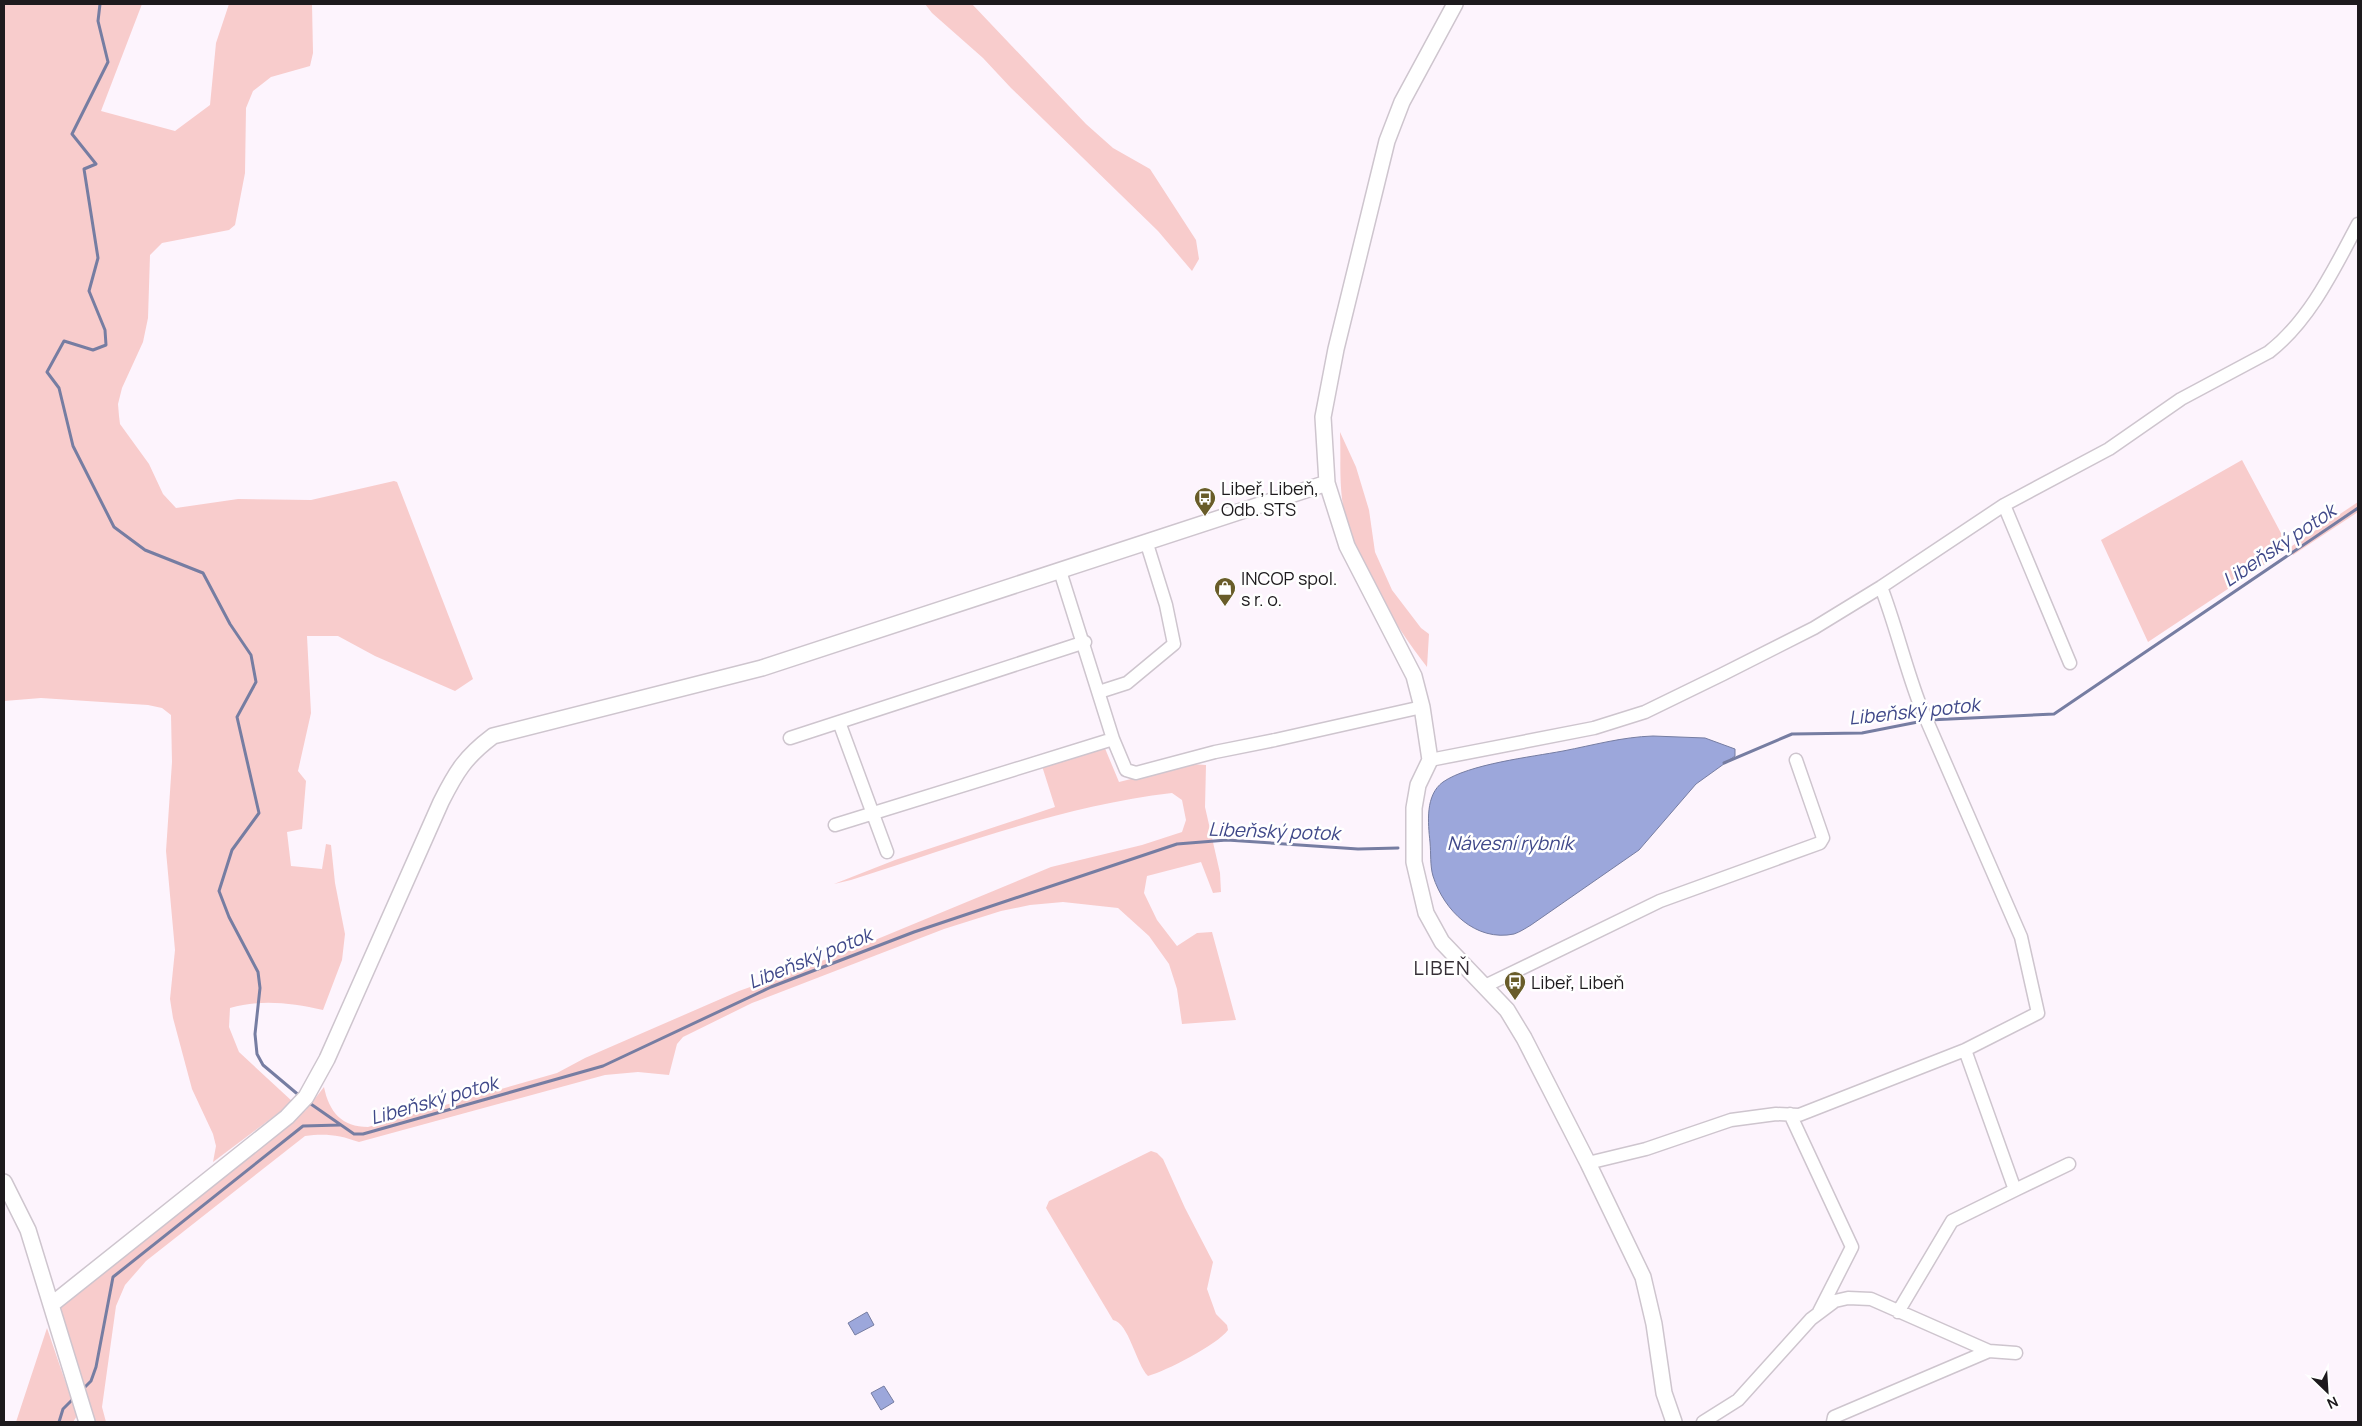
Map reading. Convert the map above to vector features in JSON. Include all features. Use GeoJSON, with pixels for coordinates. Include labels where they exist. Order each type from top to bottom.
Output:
{"type":"FeatureCollection","features":[{"type":"Feature","properties":{"kind":"street"},"geometry":{"type":"LineString","coordinates":[[1455,4],[1402,102],[1387,141],[1336,349],[1323,417],[1328,483],[1347,546],[1414,676],[1422,707],[1430,760],[1418,785],[1414,808],[1414,862],[1426,913],[1442,942],[1507,1010],[1524,1038],[1588,1163],[1643,1277],[1654,1324],[1664,1393],[1674,1422]]}},
{"type":"Feature","properties":{"kind":"street"},"geometry":{"type":"LineString","coordinates":[[1430,760],[1594,728],[1645,712],[1814,628],[1882,587],[2004,505],[2108,449],[2181,399],[2257,359],[2281,343],[2324,286],[2358,224]]}},
{"type":"Feature","properties":{"kind":"street"},"geometry":{"type":"LineString","coordinates":[[51,1305],[287,1118],[303,1100],[327,1060],[444,795],[455,775],[472,752],[493,736],[762,668],[1147,544],[1328,483]]}},
{"type":"Feature","properties":{"kind":"street"},"geometry":{"type":"LineString","coordinates":[[2004,505],[2070,663]]}},
{"type":"Feature","properties":{"kind":"street"},"geometry":{"type":"LineString","coordinates":[[1100,692],[1127,683],[1174,644],[1166,605],[1147,544]]}},
{"type":"Feature","properties":{"kind":"street"},"geometry":{"type":"LineString","coordinates":[[1060,571],[1114,738],[1126,770],[1136,774],[1215,752],[1422,707]]}},
{"type":"Feature","properties":{"kind":"street"},"geometry":{"type":"LineString","coordinates":[[1588,1163],[1646,1149],[1731,1120],[1776,1114],[1799,1115],[1966,1050],[2038,1014],[2021,937],[1910,680],[1894,618],[1882,587]]}},
{"type":"Feature","properties":{"kind":"street"},"geometry":{"type":"LineString","coordinates":[[790,738],[1084,642]]}},
{"type":"Feature","properties":{"kind":"street"},"geometry":{"type":"LineString","coordinates":[[839,722],[887,852]]}},
{"type":"Feature","properties":{"kind":"street"},"geometry":{"type":"LineString","coordinates":[[835,825],[1114,738]]}},
{"type":"Feature","properties":{"kind":"street"},"geometry":{"type":"LineString","coordinates":[[1485,986],[1660,901],[1820,843],[1823,838],[1822,832],[1796,760]]}},
{"type":"Feature","properties":{"kind":"street"},"geometry":{"type":"LineString","coordinates":[[1966,1050],[2014,1190]]}},
{"type":"Feature","properties":{"kind":"street"},"geometry":{"type":"LineString","coordinates":[[1790,1114],[1852,1247],[1817,1314]]}},
{"type":"Feature","properties":{"kind":"street"},"geometry":{"type":"LineString","coordinates":[[1898,1312],[1952,1221],[2069,1164]]}},
{"type":"Feature","properties":{"kind":"street"},"geometry":{"type":"LineString","coordinates":[[4,1182],[28,1230],[87,1422]]}},
{"type":"Feature","properties":{"kind":"street"},"geometry":{"type":"LineString","coordinates":[[1703,1422],[1738,1400],[1817,1314],[1835,1301],[1848,1298],[1871,1299],[1989,1351],[2016,1353]]}},
{"type":"Feature","properties":{"kind":"street"},"geometry":{"type":"LineString","coordinates":[[1833,1422],[1834,1417],[1989,1351]]}},
{"type":"Feature","properties":{"kind":"shaded area"},"geometry":{"type":"Polygon","coordinates":[[[4,4],[142,4],[101,111],[175,131],[210,105],[216,43],[229,4],[312,4],[313,53],[310,66],[271,77],[253,91],[246,108],[245,173],[235,225],[229,230],[162,243],[150,255],[148,318],[143,342],[122,388],[118,404],[120,424],[149,464],[163,494],[176,508],[238,499],[311,500],[394,481],[397,482],[473,679],[455,691],[375,656],[338,636],[307,636],[311,713],[298,771],[306,781],[302,829],[287,832],[291,866],[322,869],[326,844],[331,845],[335,883],[345,934],[342,960],[323,1010],[276,1003],[242,1005],[230,1008],[229,1027],[239,1052],[293,1102],[213,1162],[216,1146],[213,1134],[192,1089],[173,1018],[170,999],[175,950],[166,851],[172,762],[171,715],[162,708],[148,705],[41,698],[4,701],[4,4]]]}},
{"type":"Feature","properties":{"kind":"shaded area"},"geometry":{"type":"Polygon","coordinates":[[[925,4],[972,4],[1086,124],[1113,148],[1150,169],[1196,240],[1199,259],[1192,271],[1158,231],[1011,88],[983,58],[932,13],[925,4]]]}},
{"type":"Feature","properties":{"kind":"shaded area"},"geometry":{"type":"Polygon","coordinates":[[[1340,432],[1356,467],[1369,510],[1375,552],[1392,590],[1421,628],[1429,634],[1427,667],[1388,611],[1355,547],[1343,505],[1340,432]]]}},
{"type":"Feature","properties":{"kind":"shaded area"},"geometry":{"type":"Polygon","coordinates":[[[2242,460],[2289,548],[2358,502],[2358,512],[2293,555],[2288,549],[2148,642],[2101,540],[2242,460]]]}},
{"type":"Feature","properties":{"kind":"shaded area"},"geometry":{"type":"Polygon","coordinates":[[[1104,746],[1119,782],[1191,764],[1206,765],[1205,807],[1220,873],[1221,892],[1213,893],[1201,862],[1147,876],[1144,893],[1157,920],[1177,946],[1197,933],[1212,932],[1236,1020],[1182,1024],[1177,989],[1169,964],[1149,936],[1118,908],[1063,902],[1030,905],[1001,911],[944,929],[752,1003],[683,1037],[677,1044],[669,1075],[638,1072],[605,1075],[359,1142],[332,1135],[305,1136],[146,1261],[125,1285],[116,1306],[102,1407],[106,1422],[94,1422],[59,1315],[62,1304],[306,1110],[324,1087],[329,1104],[338,1116],[351,1124],[368,1127],[557,1073],[585,1058],[739,991],[846,952],[1051,867],[1142,845],[1182,832],[1186,820],[1182,800],[1172,793],[1131,799],[1050,817],[834,884],[895,860],[1055,807],[1042,766],[1104,746]]]}},
{"type":"Feature","properties":{"kind":"shaded area"},"geometry":{"type":"Polygon","coordinates":[[[1151,1151],[1157,1153],[1163,1159],[1185,1208],[1213,1262],[1207,1289],[1216,1314],[1227,1325],[1228,1330],[1213,1343],[1191,1357],[1148,1376],[1124,1328],[1113,1320],[1046,1208],[1049,1201],[1151,1151]]]}},
{"type":"Feature","properties":{"kind":"shaded area"},"geometry":{"type":"Polygon","coordinates":[[[47,1328],[77,1416],[73,1422],[16,1422],[47,1328]]]}},
{"type":"Feature","properties":{"kind":"water","name":"Návesní rybník"},"geometry":{"type":"Polygon","coordinates":[[[1653,736],[1705,738],[1735,749],[1735,756],[1696,784],[1639,850],[1523,930],[1514,934],[1500,935],[1487,933],[1463,921],[1453,912],[1438,889],[1431,864],[1430,802],[1433,794],[1443,782],[1468,770],[1501,762],[1619,740],[1653,736]]]}},
{"type":"Feature","properties":{"kind":"water"},"geometry":{"type":"Polygon","coordinates":[[[867,1312],[874,1325],[855,1335],[848,1323],[867,1312]]]}},
{"type":"Feature","properties":{"kind":"water"},"geometry":{"type":"Polygon","coordinates":[[[884,1386],[894,1402],[881,1410],[871,1393],[884,1386]]]}},
{"type":"Feature","properties":{"kind":"waterway","name":"Libeňský potok"},"geometry":{"type":"LineString","coordinates":[[100,4],[98,21],[108,62],[72,134],[96,164],[84,169],[98,258],[89,291],[105,330],[106,345],[93,350],[64,341],[47,372],[59,388],[73,446],[114,527],[145,550],[203,573],[230,624],[251,655],[256,682],[237,717],[259,813],[232,850],[219,891],[229,917],[258,972],[260,988],[255,1034],[257,1054],[263,1065],[301,1097]]}},
{"type":"Feature","properties":{"kind":"waterway","name":"Libeňský potok"},"geometry":{"type":"LineString","coordinates":[[1929,720],[2054,714],[2358,508]]}},
{"type":"Feature","properties":{"kind":"waterway","name":"Libeňský potok"},"geometry":{"type":"LineString","coordinates":[[1724,763],[1792,734],[1862,733],[1923,721]]}},
{"type":"Feature","properties":{"kind":"waterway","name":"Libeňský potok"},"geometry":{"type":"LineString","coordinates":[[308,1102],[354,1134],[363,1134],[603,1066],[771,987],[914,932],[1177,844],[1227,840],[1358,849],[1398,848]]}},
{"type":"Feature","properties":{"kind":"waterway"},"geometry":{"type":"LineString","coordinates":[[82,1390],[91,1381],[96,1367],[113,1277],[303,1126],[340,1125]]}},
{"type":"Feature","properties":{"kind":"waterway"},"geometry":{"type":"LineString","coordinates":[[59,1422],[63,1409],[74,1398]]}},
{"type":"Feature","properties":{"kind":"place","name":"Libeř, Libeň, Odb. STS"},"geometry":{"type":"Point","coordinates":[1205,517]}},
{"type":"Feature","properties":{"kind":"place","name":"INCOP spol. s r. o."},"geometry":{"type":"Point","coordinates":[1225,607]}},
{"type":"Feature","properties":{"kind":"place","name":"Libeř, Libeň"},"geometry":{"type":"Point","coordinates":[1515,1001]}},
{"type":"Feature","properties":{"kind":"district","name":"LIBEŇ"},"geometry":{"type":"Point","coordinates":[1442,967]}}]}
